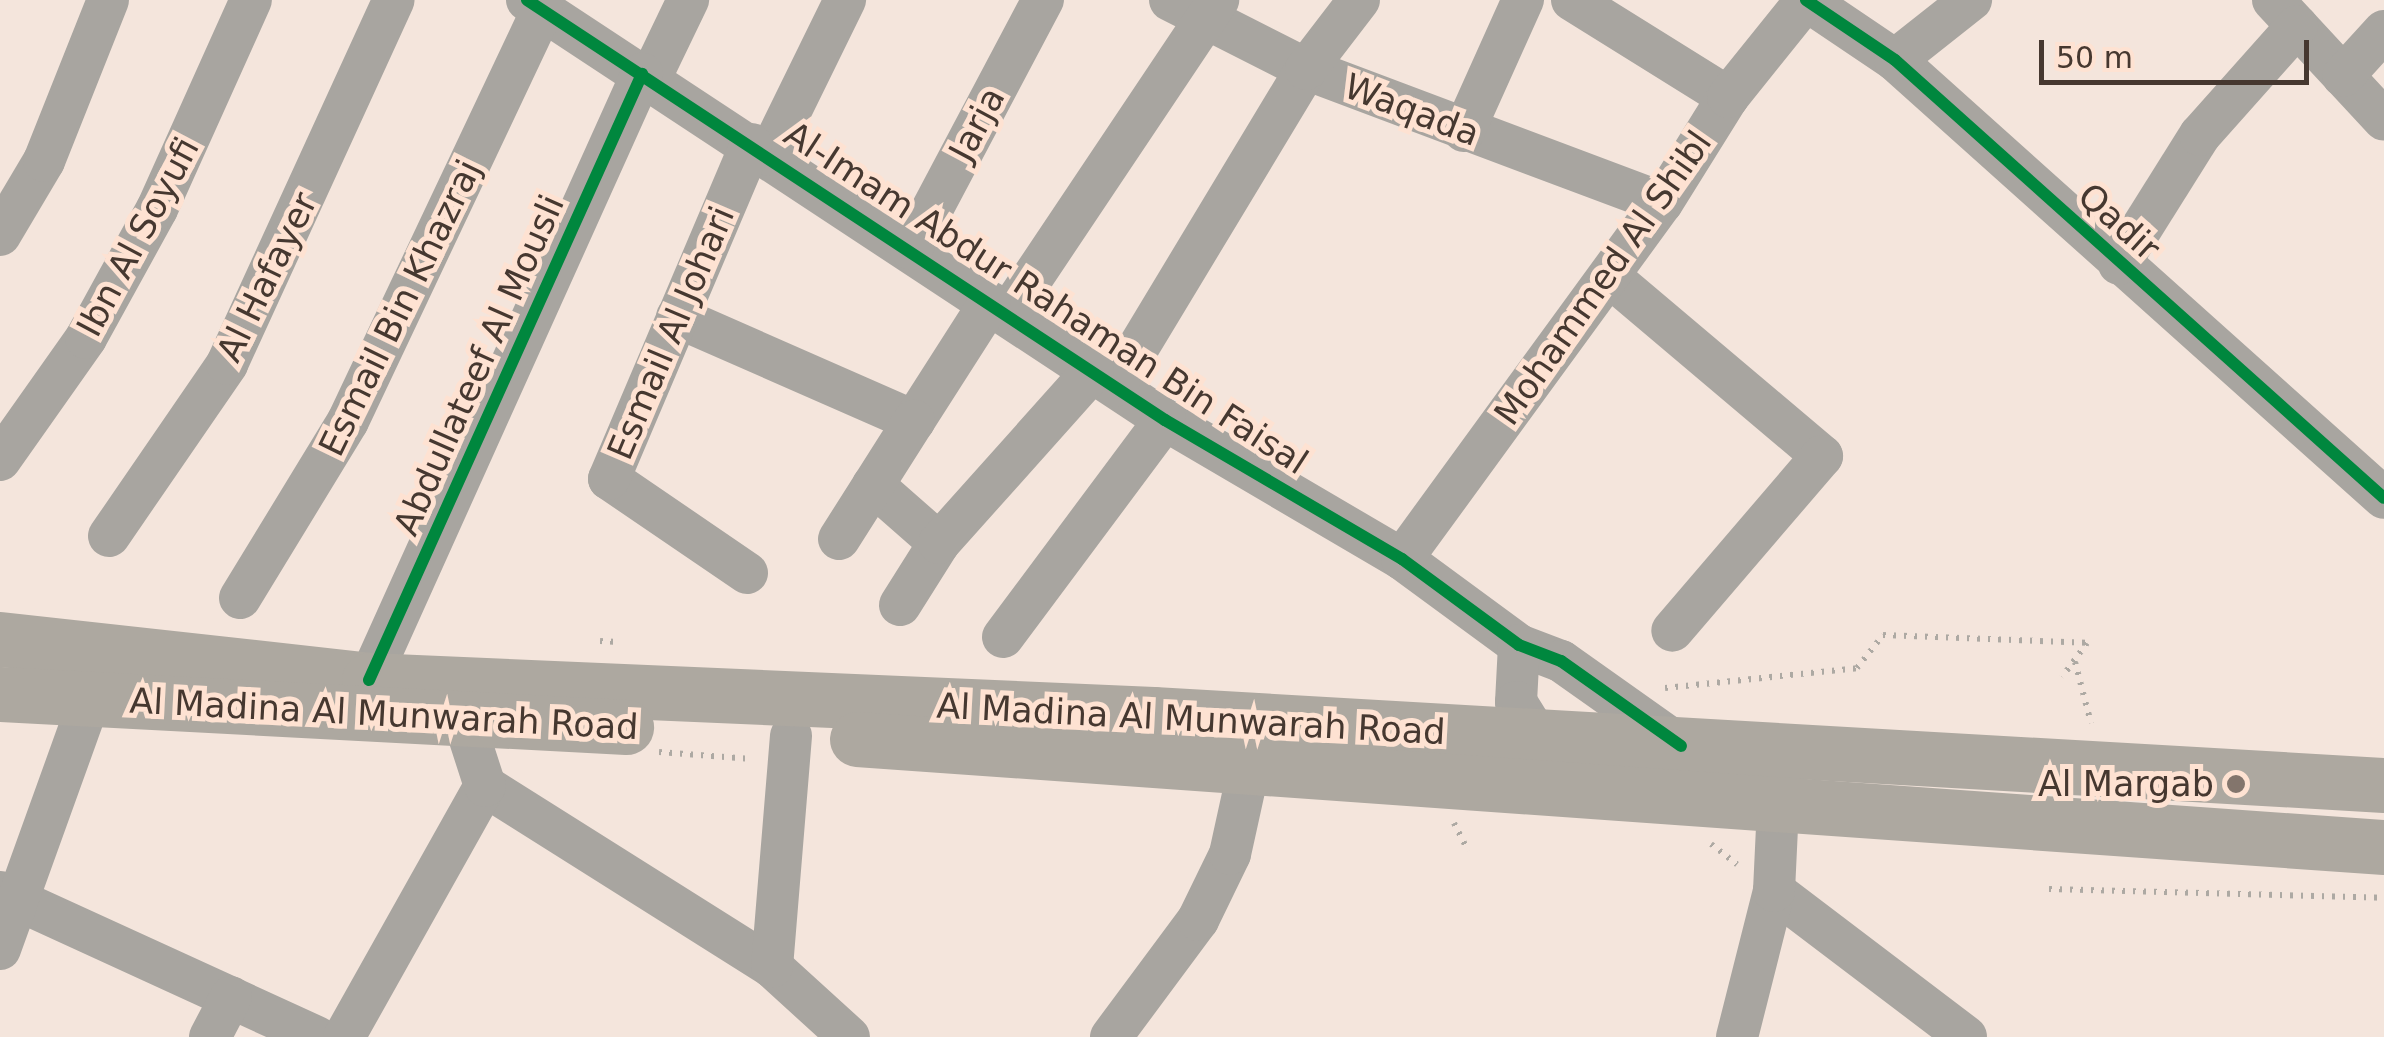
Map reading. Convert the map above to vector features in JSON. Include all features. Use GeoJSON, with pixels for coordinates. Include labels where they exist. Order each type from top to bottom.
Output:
{"type":"FeatureCollection","features":[{"type":"Feature","properties":{"kind":"main road","name":"Al Madina Al Munwarah Road"},"geometry":{"type":"LineString","coordinates":[[0,638],[368,680],[456,698],[791,736],[970,728],[1250,763],[1778,807],[2384,846]]}},
{"type":"Feature","properties":{"kind":"main road","name":"Al Madina Al Munwarah Road"},"geometry":{"type":"LineString","coordinates":[[0,694],[90,699],[456,698],[970,728],[1537,736],[2384,784]]}},
{"type":"Feature","properties":{"kind":"street"},"geometry":{"type":"LineString","coordinates":[[0,234],[44,161],[108,0]]}},
{"type":"Feature","properties":{"kind":"street","name":"Ibn Al Soyufi"},"geometry":{"type":"LineString","coordinates":[[0,460],[86,338],[157,210],[251,0]]}},
{"type":"Feature","properties":{"kind":"street","name":"Al Hafayer"},"geometry":{"type":"LineString","coordinates":[[109,536],[227,364],[394,0]]}},
{"type":"Feature","properties":{"kind":"street","name":"Abdullateef Al Mousli"},"geometry":{"type":"LineString","coordinates":[[368,680],[646,77],[688,0]]}},
{"type":"Feature","properties":{"kind":"street","name":"Esmail Al Johari"},"geometry":{"type":"LineString","coordinates":[[746,573],[610,480],[677,317],[760,150],[846,0]]}},
{"type":"Feature","properties":{"kind":"street","name":"Jarja"},"geometry":{"type":"LineString","coordinates":[[911,249],[1044,0]]}},
{"type":"Feature","properties":{"kind":"street"},"geometry":{"type":"LineString","coordinates":[[900,606],[938,543],[1104,379],[1306,69],[1359,0]]}},
{"type":"Feature","properties":{"kind":"street"},"geometry":{"type":"LineString","coordinates":[[1464,131],[1523,0]]}},
{"type":"Feature","properties":{"kind":"street"},"geometry":{"type":"LineString","coordinates":[[1572,0],[1728,97]]}},
{"type":"Feature","properties":{"kind":"street","name":"Mohammed Al Shibl"},"geometry":{"type":"LineString","coordinates":[[1402,559],[1662,204],[1728,97],[1806,0]]}},
{"type":"Feature","properties":{"kind":"street","name":"Qadir"},"geometry":{"type":"LineString","coordinates":[[1806,0],[1895,60],[2118,264],[2331,443],[2384,498]]}},
{"type":"Feature","properties":{"kind":"street"},"geometry":{"type":"LineString","coordinates":[[1895,60],[1972,0]]}},
{"type":"Feature","properties":{"kind":"street","name":"Al-Imam Abdur Rahaman Bin Faisal"},"geometry":{"type":"LineString","coordinates":[[535,4],[911,249],[1164,420],[1402,559],[1519,645],[1561,660],[1681,746]]}},
{"type":"Feature","properties":{"kind":"street","name":"Esmail Bin Khazraj"},"geometry":{"type":"LineString","coordinates":[[240,598],[348,421],[535,4]]}},
{"type":"Feature","properties":{"kind":"street"},"geometry":{"type":"LineString","coordinates":[[839,539],[914,422],[999,308],[1198,6]]}},
{"type":"Feature","properties":{"kind":"street","name":"Waqada"},"geometry":{"type":"LineString","coordinates":[[1198,6],[1306,69],[1662,204]]}},
{"type":"Feature","properties":{"kind":"street"},"geometry":{"type":"LineString","coordinates":[[2118,264],[2200,135],[2285,13],[2384,120]]}},
{"type":"Feature","properties":{"kind":"street"},"geometry":{"type":"LineString","coordinates":[[2342,76],[2384,31]]}},
{"type":"Feature","properties":{"kind":"street"},"geometry":{"type":"LineString","coordinates":[[1609,276],[1822,456],[1672,631]]}},
{"type":"Feature","properties":{"kind":"street"},"geometry":{"type":"LineString","coordinates":[[677,317],[914,422]]}},
{"type":"Feature","properties":{"kind":"street"},"geometry":{"type":"LineString","coordinates":[[1004,638],[1164,420]]}},
{"type":"Feature","properties":{"kind":"street"},"geometry":{"type":"LineString","coordinates":[[873,485],[938,543]]}},
{"type":"Feature","properties":{"kind":"street"},"geometry":{"type":"LineString","coordinates":[[1519,645],[1516,702],[1537,736]]}},
{"type":"Feature","properties":{"kind":"street"},"geometry":{"type":"LineString","coordinates":[[456,698],[485,786],[772,967],[849,1037]]}},
{"type":"Feature","properties":{"kind":"street"},"geometry":{"type":"LineString","coordinates":[[0,950],[10,896],[90,699]]}},
{"type":"Feature","properties":{"kind":"street"},"geometry":{"type":"LineString","coordinates":[[772,967],[791,736]]}},
{"type":"Feature","properties":{"kind":"street"},"geometry":{"type":"LineString","coordinates":[[1110,1037],[1198,920],[1230,854],[1250,763]]}},
{"type":"Feature","properties":{"kind":"street"},"geometry":{"type":"LineString","coordinates":[[344,1037],[485,786]]}},
{"type":"Feature","properties":{"kind":"street"},"geometry":{"type":"LineString","coordinates":[[1738,1037],[1774,891],[1778,807]]}},
{"type":"Feature","properties":{"kind":"street"},"geometry":{"type":"LineString","coordinates":[[1774,891],[1966,1037]]}},
{"type":"Feature","properties":{"kind":"street"},"geometry":{"type":"LineString","coordinates":[[10,896],[318,1037]]}},
{"type":"Feature","properties":{"kind":"street"},"geometry":{"type":"LineString","coordinates":[[210,1037],[231,997]]}},
{"type":"Feature","properties":{"kind":"path"},"geometry":{"type":"LineString","coordinates":[[1670,688],[1857,668],[1883,634],[2088,643],[2062,677]]}},
{"type":"Feature","properties":{"kind":"path"},"geometry":{"type":"LineString","coordinates":[[2049,889],[2384,898]]}},
{"type":"Feature","properties":{"kind":"cycle path"},"geometry":{"type":"LineString","coordinates":[[527,0],[1165,420],[1402,559],[1519,645],[1561,661],[1681,746]]}},
{"type":"Feature","properties":{"kind":"cycle path"},"geometry":{"type":"LineString","coordinates":[[1806,0],[1895,60],[2384,498]]}},
{"type":"Feature","properties":{"kind":"cycle path"},"geometry":{"type":"LineString","coordinates":[[369,680],[642,74]]}},
{"type":"Feature","properties":{"kind":"place","name":"Al Margab"},"geometry":{"type":"Point","coordinates":[2236,784]}}]}
